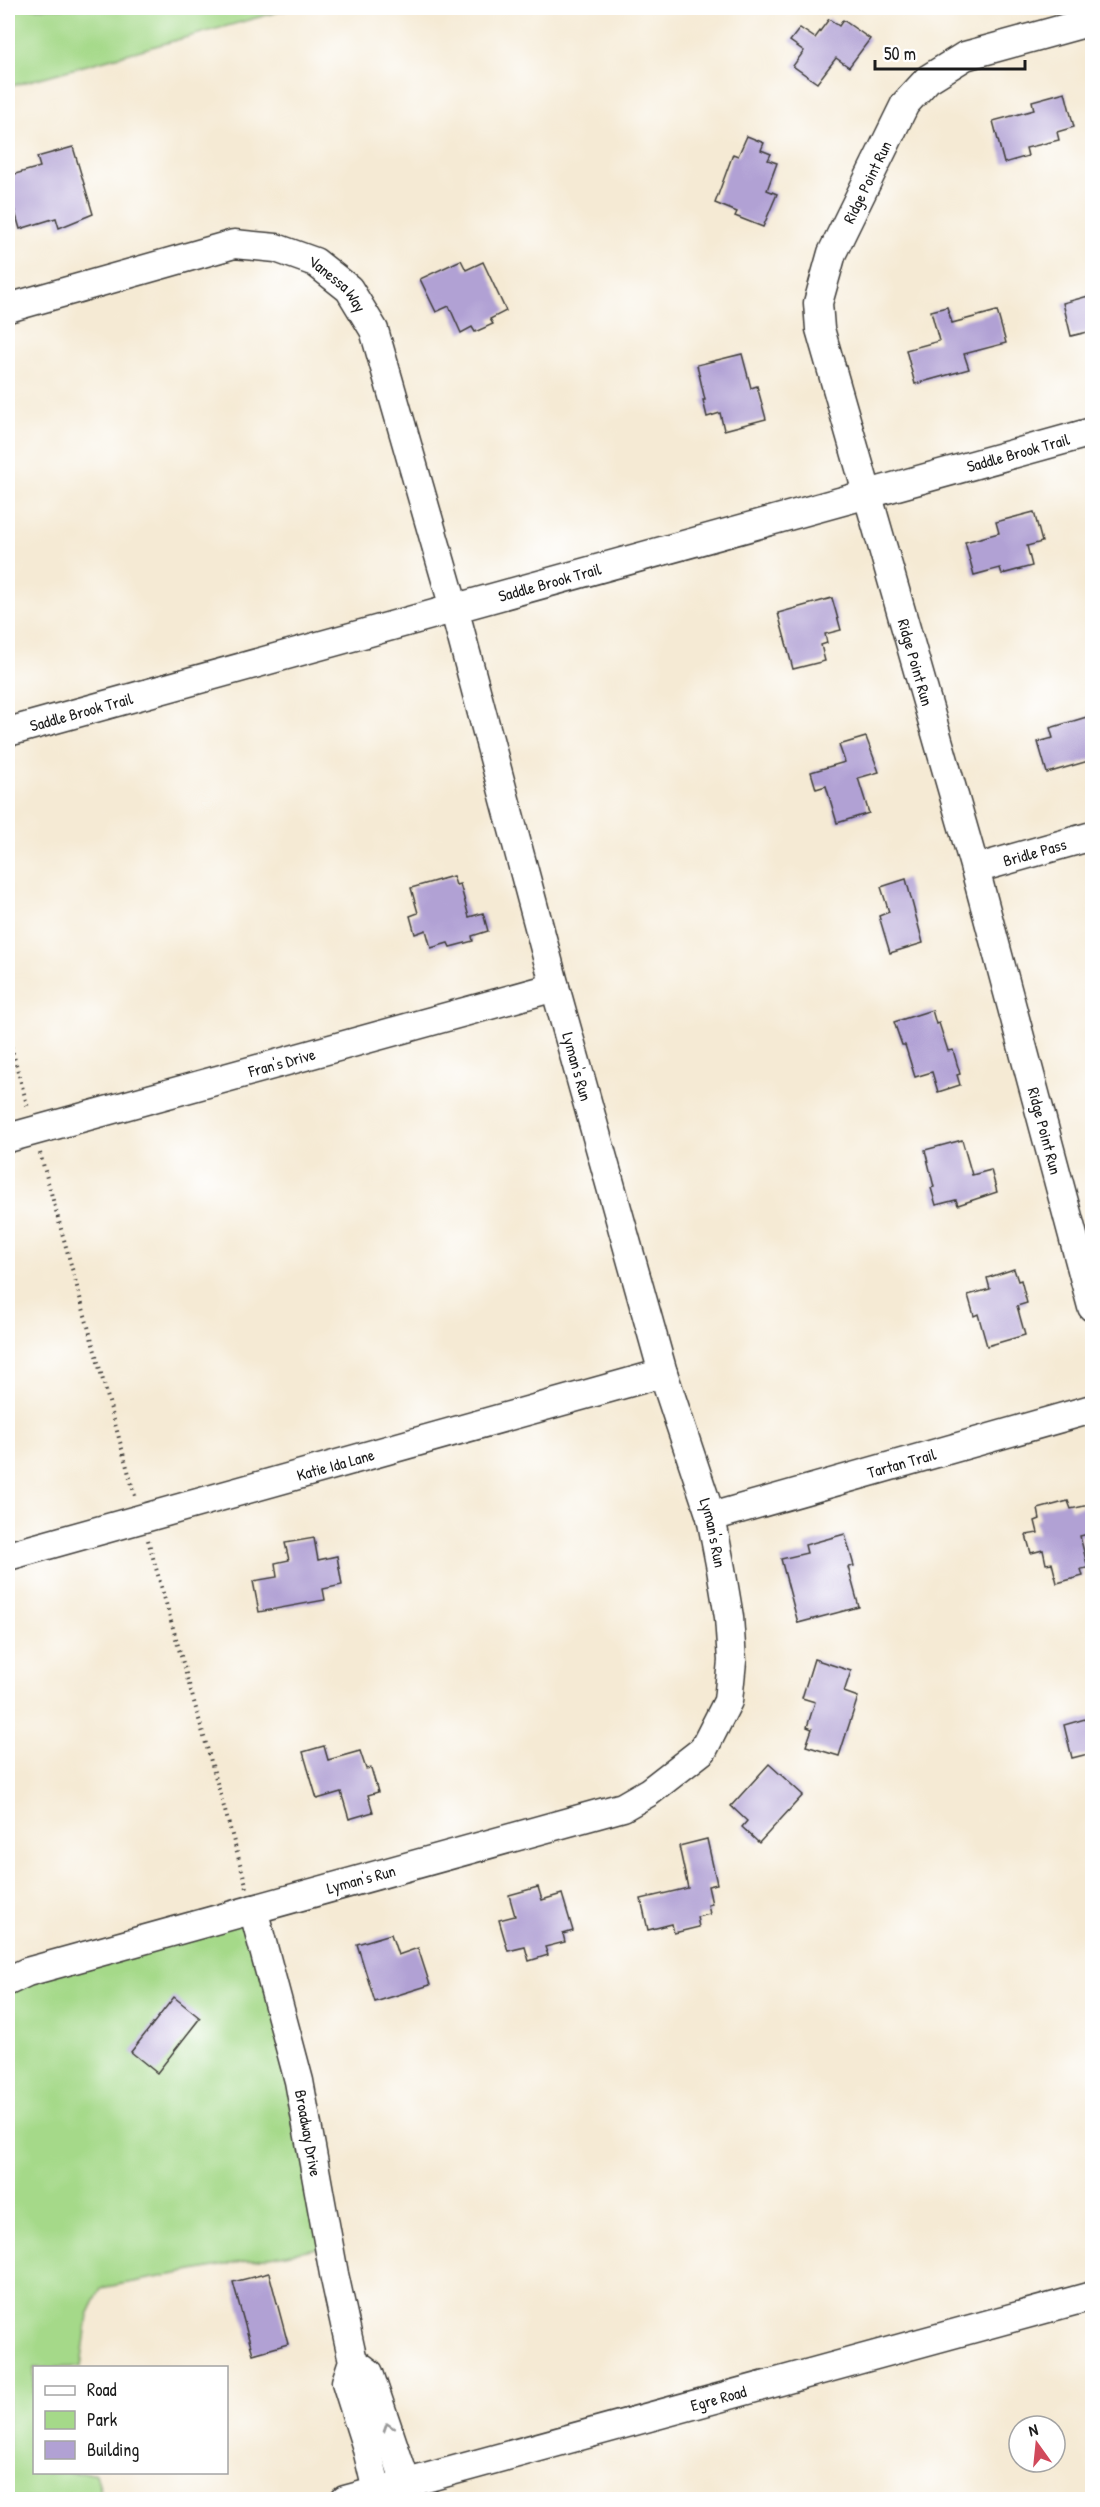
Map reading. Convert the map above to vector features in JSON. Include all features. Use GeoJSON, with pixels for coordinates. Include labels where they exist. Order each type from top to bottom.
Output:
{"type":"FeatureCollection","features":[{"type":"Feature","properties":{"kind":"street","name":"Ridge Point Run"},"geometry":{"type":"LineString","coordinates":[[1092,21],[965,56],[928,79],[905,104],[831,253],[818,303],[820,329],[975,869],[1092,1307]]}},
{"type":"Feature","properties":{"kind":"street","name":"Vanessa Way"},"geometry":{"type":"LineString","coordinates":[[8,308],[234,244],[276,249],[315,262],[349,289],[374,330],[454,608]]}},
{"type":"Feature","properties":{"kind":"street","name":"Saddle Brook Trail"},"geometry":{"type":"LineString","coordinates":[[8,732],[1092,432]]}},
{"type":"Feature","properties":{"kind":"street","name":"Lyman's Run"},"geometry":{"type":"LineString","coordinates":[[8,1981],[27,1972],[623,1807],[649,1792],[703,1750],[728,1701],[732,1661],[729,1617],[711,1517],[663,1373],[555,987],[454,608]]}},
{"type":"Feature","properties":{"kind":"street","name":"Bridle Pass"},"geometry":{"type":"LineString","coordinates":[[975,869],[1092,836]]}},
{"type":"Feature","properties":{"kind":"street","name":"Fran's Drive"},"geometry":{"type":"LineString","coordinates":[[21,1135],[555,987]]}},
{"type":"Feature","properties":{"kind":"street","name":"Katie Ida Lane"},"geometry":{"type":"LineString","coordinates":[[8,1556],[663,1373]]}},
{"type":"Feature","properties":{"kind":"street","name":"Tartan Trail"},"geometry":{"type":"LineString","coordinates":[[711,1517],[1092,1409]]}},
{"type":"Feature","properties":{"kind":"street","name":"Broadway Drive"},"geometry":{"type":"LineString","coordinates":[[253,1909],[296,2067],[334,2274],[353,2361],[346,2382],[366,2445],[376,2491]]}},
{"type":"Feature","properties":{"kind":"street","name":"Egre Road"},"geometry":{"type":"LineString","coordinates":[[345,2499],[1092,2296]]}},
{"type":"Feature","properties":{"kind":"street","name":"Broadway Drive"},"geometry":{"type":"LineString","coordinates":[[353,2361],[369,2373],[406,2483]]}},
{"type":"Feature","properties":{"kind":"path"},"geometry":{"type":"LineString","coordinates":[[8,1035],[21,1135],[141,1519],[253,1909]]}},
{"type":"Feature","properties":{"kind":"green space"},"geometry":{"type":"Polygon","coordinates":[[[8,8],[292,8],[8,87],[8,8]]]}},
{"type":"Feature","properties":{"kind":"green space"},"geometry":{"type":"Polygon","coordinates":[[[253,1909],[329,2246],[101,2288],[88,2315],[81,2366],[33,2366],[33,2474],[96,2474],[103,2499],[8,2499],[8,1981],[253,1909]]]}},
{"type":"Feature","properties":{"kind":"building"},"geometry":{"type":"Polygon","coordinates":[[[829,19],[839,26],[843,20],[870,39],[849,67],[836,58],[817,83],[793,66],[804,51],[790,41],[800,28],[815,38],[829,19]]]}},
{"type":"Feature","properties":{"kind":"building"},"geometry":{"type":"Polygon","coordinates":[[[1065,92],[1074,127],[1057,132],[1059,140],[1026,148],[1028,156],[1004,163],[993,121],[1034,110],[1032,101],[1065,92]]]}},
{"type":"Feature","properties":{"kind":"building"},"geometry":{"type":"Polygon","coordinates":[[[747,136],[764,143],[761,150],[771,154],[768,160],[777,163],[767,190],[777,194],[763,227],[735,216],[737,212],[715,203],[733,154],[738,156],[747,136]]]}},
{"type":"Feature","properties":{"kind":"building"},"geometry":{"type":"Polygon","coordinates":[[[73,147],[93,214],[59,228],[56,218],[20,229],[8,188],[8,176],[40,167],[37,157],[73,147]]]}},
{"type":"Feature","properties":{"kind":"building"},"geometry":{"type":"Polygon","coordinates":[[[461,260],[466,270],[483,262],[506,311],[490,319],[493,324],[475,332],[472,327],[461,333],[449,306],[436,312],[420,279],[461,260]]]}},
{"type":"Feature","properties":{"kind":"building"},"geometry":{"type":"Polygon","coordinates":[[[1092,295],[1092,331],[1071,336],[1063,303],[1092,295]]]}},
{"type":"Feature","properties":{"kind":"building"},"geometry":{"type":"Polygon","coordinates":[[[947,307],[952,323],[997,311],[1006,343],[964,354],[969,369],[915,384],[906,350],[939,341],[931,311],[947,307]]]}},
{"type":"Feature","properties":{"kind":"building"},"geometry":{"type":"Polygon","coordinates":[[[742,354],[751,388],[757,386],[766,419],[724,430],[720,413],[707,417],[697,365],[742,354]]]}},
{"type":"Feature","properties":{"kind":"building"},"geometry":{"type":"Polygon","coordinates":[[[1034,512],[1042,542],[1027,546],[1032,566],[1002,574],[1000,568],[974,575],[965,542],[999,533],[996,522],[1034,512]]]}},
{"type":"Feature","properties":{"kind":"building"},"geometry":{"type":"Polygon","coordinates":[[[832,598],[841,630],[825,634],[827,643],[821,645],[825,661],[793,669],[778,613],[832,598]]]}},
{"type":"Feature","properties":{"kind":"building"},"geometry":{"type":"Polygon","coordinates":[[[1090,716],[1092,760],[1047,773],[1038,742],[1053,738],[1050,728],[1090,716]]]}},
{"type":"Feature","properties":{"kind":"building"},"geometry":{"type":"Polygon","coordinates":[[[866,737],[879,772],[858,778],[869,813],[837,823],[826,786],[816,789],[811,772],[845,762],[839,745],[866,737]]]}},
{"type":"Feature","properties":{"kind":"building"},"geometry":{"type":"Polygon","coordinates":[[[453,876],[456,885],[460,884],[469,917],[483,913],[488,931],[472,936],[473,941],[450,947],[448,943],[431,948],[426,930],[415,934],[410,916],[418,913],[411,888],[453,876]]]}},
{"type":"Feature","properties":{"kind":"building"},"geometry":{"type":"Polygon","coordinates":[[[906,879],[923,943],[890,953],[879,916],[889,912],[881,887],[906,879]]]}},
{"type":"Feature","properties":{"kind":"building"},"geometry":{"type":"Polygon","coordinates":[[[932,1010],[948,1051],[953,1050],[960,1074],[957,1075],[960,1085],[938,1092],[932,1072],[915,1077],[905,1045],[902,1045],[894,1022],[932,1010]]]}},
{"type":"Feature","properties":{"kind":"building"},"geometry":{"type":"Polygon","coordinates":[[[962,1140],[972,1175],[991,1170],[997,1192],[958,1205],[956,1200],[936,1205],[925,1150],[962,1140]]]}},
{"type":"Feature","properties":{"kind":"building"},"geometry":{"type":"Polygon","coordinates":[[[1014,1269],[1018,1281],[1021,1280],[1027,1303],[1017,1306],[1025,1335],[987,1346],[978,1314],[974,1316],[968,1295],[990,1289],[987,1278],[1014,1269]]]}},
{"type":"Feature","properties":{"kind":"building"},"geometry":{"type":"Polygon","coordinates":[[[1068,1501],[1071,1509],[1089,1505],[1092,1533],[1080,1536],[1088,1568],[1081,1569],[1083,1576],[1057,1583],[1052,1563],[1046,1564],[1043,1550],[1031,1553],[1026,1535],[1038,1533],[1035,1521],[1040,1519],[1038,1509],[1068,1501]]]}},
{"type":"Feature","properties":{"kind":"building"},"geometry":{"type":"Polygon","coordinates":[[[845,1534],[854,1566],[848,1567],[859,1607],[798,1623],[781,1559],[807,1553],[805,1545],[845,1534]]]}},
{"type":"Feature","properties":{"kind":"building"},"geometry":{"type":"Polygon","coordinates":[[[314,1538],[318,1560],[337,1556],[342,1585],[323,1589],[325,1600],[259,1612],[253,1581],[277,1577],[275,1563],[289,1560],[285,1543],[314,1538]]]}},
{"type":"Feature","properties":{"kind":"building"},"geometry":{"type":"Polygon","coordinates":[[[814,1659],[851,1671],[844,1692],[858,1697],[839,1756],[806,1746],[812,1729],[807,1727],[815,1702],[802,1698],[814,1659]]]}},
{"type":"Feature","properties":{"kind":"building"},"geometry":{"type":"Polygon","coordinates":[[[1092,1717],[1092,1753],[1072,1758],[1064,1725],[1092,1717]]]}},
{"type":"Feature","properties":{"kind":"building"},"geometry":{"type":"Polygon","coordinates":[[[324,1746],[328,1760],[360,1751],[366,1769],[371,1768],[378,1792],[368,1795],[373,1812],[349,1819],[341,1792],[317,1799],[303,1752],[324,1746]]]}},
{"type":"Feature","properties":{"kind":"building"},"geometry":{"type":"Polygon","coordinates":[[[769,1764],[803,1795],[759,1843],[742,1827],[747,1821],[731,1806],[769,1764]]]}},
{"type":"Feature","properties":{"kind":"building"},"geometry":{"type":"Polygon","coordinates":[[[707,1839],[717,1884],[708,1886],[712,1904],[708,1905],[710,1914],[697,1917],[699,1927],[674,1933],[672,1924],[648,1930],[641,1899],[688,1888],[679,1846],[707,1839]]]}},
{"type":"Feature","properties":{"kind":"building"},"geometry":{"type":"Polygon","coordinates":[[[538,1887],[542,1900],[562,1894],[573,1931],[563,1934],[565,1942],[545,1947],[548,1955],[529,1961],[525,1947],[508,1951],[499,1920],[515,1916],[509,1895],[538,1887]]]}},
{"type":"Feature","properties":{"kind":"building"},"geometry":{"type":"Polygon","coordinates":[[[391,1934],[398,1955],[418,1948],[430,1985],[375,2002],[357,1944],[391,1934]]]}},
{"type":"Feature","properties":{"kind":"building"},"geometry":{"type":"Polygon","coordinates":[[[174,1997],[200,2018],[157,2073],[131,2052],[174,1997]]]}},
{"type":"Feature","properties":{"kind":"building"},"geometry":{"type":"Polygon","coordinates":[[[269,2273],[288,2344],[253,2354],[233,2282],[269,2273]]]}}]}
